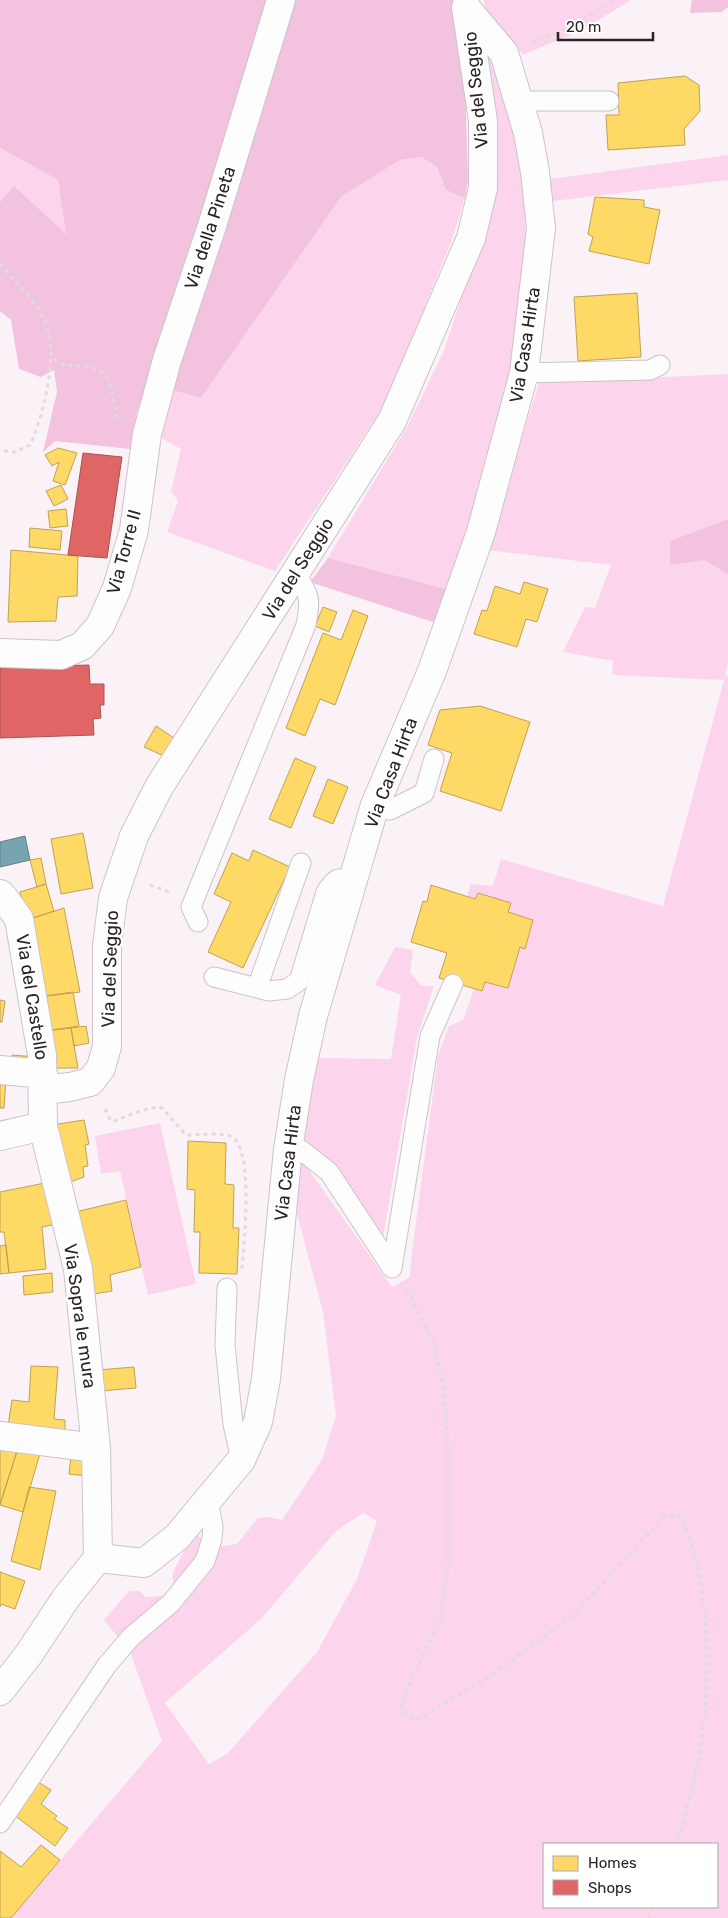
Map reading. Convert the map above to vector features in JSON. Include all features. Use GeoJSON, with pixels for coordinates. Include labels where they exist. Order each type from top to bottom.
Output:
{"type":"FeatureCollection","features":[{"type":"Feature","properties":{"kind":"street","name":"Via della Pineta"},"geometry":{"type":"LineString","coordinates":[[143,456],[167,360],[212,226],[280,0]]}},
{"type":"Feature","properties":{"kind":"street","name":"Via Casa Hirta"},"geometry":{"type":"LineString","coordinates":[[98,1558],[144,1563],[177,1537],[241,1460],[258,1422],[266,1379],[288,1149],[298,1080],[313,1016],[375,805],[432,671],[481,532],[524,373],[541,228],[535,172],[528,134],[504,53],[466,4]]}},
{"type":"Feature","properties":{"kind":"street","name":"Via del Seggio"},"geometry":{"type":"LineString","coordinates":[[90,1082],[101,1068],[107,1046],[107,946],[112,898],[134,836],[159,787],[392,421],[471,238],[483,188],[483,121],[466,4]]}},
{"type":"Feature","properties":{"kind":"street","name":"Via Torre II"},"geometry":{"type":"LineString","coordinates":[[0,652],[61,655],[82,646],[100,626],[117,588],[134,530],[143,456]]}},
{"type":"Feature","properties":{"kind":"street","name":"Via del Castello"},"geometry":{"type":"LineString","coordinates":[[0,894],[19,919],[42,1055],[43,1126]]}},
{"type":"Feature","properties":{"kind":"street"},"geometry":{"type":"LineString","coordinates":[[0,1070],[34,1073],[43,1084],[70,1087],[90,1082]]}},
{"type":"Feature","properties":{"kind":"street"},"geometry":{"type":"LineString","coordinates":[[0,1136],[43,1126]]}},
{"type":"Feature","properties":{"kind":"street","name":"Via Sopra le mura"},"geometry":{"type":"LineString","coordinates":[[43,1126],[78,1269],[96,1448],[98,1558]]}},
{"type":"Feature","properties":{"kind":"street"},"geometry":{"type":"LineString","coordinates":[[0,1436],[96,1448]]}},
{"type":"Feature","properties":{"kind":"street"},"geometry":{"type":"LineString","coordinates":[[0,1691],[29,1654],[66,1598],[98,1558]]}},
{"type":"Feature","properties":{"kind":"lane"},"geometry":{"type":"LineString","coordinates":[[518,101],[609,101]]}},
{"type":"Feature","properties":{"kind":"lane"},"geometry":{"type":"LineString","coordinates":[[524,373],[650,370],[660,365]]}},
{"type":"Feature","properties":{"kind":"lane"},"geometry":{"type":"LineString","coordinates":[[198,922],[191,907],[306,625],[310,603],[306,589],[295,573]]}},
{"type":"Feature","properties":{"kind":"lane"},"geometry":{"type":"LineString","coordinates":[[375,805],[390,810],[424,793],[434,759]]}},
{"type":"Feature","properties":{"kind":"lane"},"geometry":{"type":"LineString","coordinates":[[257,988],[301,863]]}},
{"type":"Feature","properties":{"kind":"lane"},"geometry":{"type":"LineString","coordinates":[[214,977],[269,991],[287,989],[299,981],[326,892],[334,880],[354,878]]}},
{"type":"Feature","properties":{"kind":"lane"},"geometry":{"type":"LineString","coordinates":[[392,1268],[430,1036],[453,984]]}},
{"type":"Feature","properties":{"kind":"lane"},"geometry":{"type":"LineString","coordinates":[[288,1149],[301,1150],[329,1172],[392,1268]]}},
{"type":"Feature","properties":{"kind":"lane"},"geometry":{"type":"LineString","coordinates":[[227,1288],[225,1345],[233,1424],[241,1460]]}},
{"type":"Feature","properties":{"kind":"lane"},"geometry":{"type":"LineString","coordinates":[[0,1823],[107,1665],[131,1637],[171,1603],[205,1561],[212,1539],[213,1527],[208,1499]]}},
{"type":"Feature","properties":{"kind":"path"},"geometry":{"type":"LineString","coordinates":[[504,53],[557,34],[616,0]]}},
{"type":"Feature","properties":{"kind":"path"},"geometry":{"type":"LineString","coordinates":[[0,264],[38,310],[48,329],[50,351],[47,389],[40,424],[30,445],[14,452],[0,450]]}},
{"type":"Feature","properties":{"kind":"path"},"geometry":{"type":"LineString","coordinates":[[50,351],[55,361],[62,365],[82,365],[96,368],[108,379],[119,426],[143,456]]}},
{"type":"Feature","properties":{"kind":"path"},"geometry":{"type":"LineString","coordinates":[[145,883],[194,901]]}},
{"type":"Feature","properties":{"kind":"path"},"geometry":{"type":"LineString","coordinates":[[90,1082],[112,1121],[158,1107],[162,1108],[184,1133],[189,1135],[230,1135],[238,1141],[244,1158],[246,1231],[240,1281],[227,1288]]}},
{"type":"Feature","properties":{"kind":"path"},"geometry":{"type":"LineString","coordinates":[[392,1268],[401,1278],[434,1344],[444,1391],[448,1447],[448,1566],[440,1621],[411,1681],[401,1709],[409,1717],[417,1720],[489,1677],[573,1615],[665,1516],[677,1515],[684,1522],[701,1579],[707,1688],[697,1766],[678,1843]]}},
{"type":"Feature","properties":{"kind":"shaded area"},"geometry":{"type":"Polygon","coordinates":[[[0,0],[267,0],[210,188],[137,412],[130,449],[55,441],[43,452],[57,392],[54,370],[41,377],[19,369],[11,320],[0,311],[0,202],[14,186],[66,234],[58,180],[0,148],[0,0]]]}},
{"type":"Feature","properties":{"kind":"shaded area"},"geometry":{"type":"Polygon","coordinates":[[[289,0],[454,0],[465,85],[468,180],[465,198],[446,190],[437,167],[421,157],[400,160],[341,197],[201,398],[172,390],[289,0]]]}},
{"type":"Feature","properties":{"kind":"shaded area"},"geometry":{"type":"Polygon","coordinates":[[[484,0],[631,0],[582,30],[523,55],[485,8],[484,0]]]}},
{"type":"Feature","properties":{"kind":"shaded area"},"geometry":{"type":"Polygon","coordinates":[[[692,0],[728,0],[728,7],[722,12],[690,13],[692,0]]]}},
{"type":"Feature","properties":{"kind":"shaded area"},"geometry":{"type":"Polygon","coordinates":[[[487,48],[497,69],[516,138],[525,206],[526,259],[511,382],[450,590],[328,558],[407,427],[443,353],[490,212],[494,105],[487,48]]]}},
{"type":"Feature","properties":{"kind":"shaded area"},"geometry":{"type":"Polygon","coordinates":[[[0,148],[58,180],[66,235],[14,186],[0,202],[0,148]]]}},
{"type":"Feature","properties":{"kind":"shaded area"},"geometry":{"type":"Polygon","coordinates":[[[728,155],[728,180],[553,201],[550,179],[728,155]]]}},
{"type":"Feature","properties":{"kind":"shaded area"},"geometry":{"type":"Polygon","coordinates":[[[421,157],[437,167],[446,190],[465,198],[451,242],[385,404],[275,571],[167,532],[178,501],[171,491],[181,449],[159,437],[172,390],[201,398],[341,197],[400,160],[421,157]]]}},
{"type":"Feature","properties":{"kind":"shaded area"},"geometry":{"type":"Polygon","coordinates":[[[728,374],[728,519],[671,541],[670,564],[704,560],[728,574],[728,662],[725,678],[728,675],[728,1918],[11,1918],[162,1741],[130,1652],[104,1620],[129,1591],[139,1591],[146,1597],[162,1596],[173,1586],[173,1572],[194,1533],[216,1547],[237,1544],[258,1518],[268,1517],[282,1520],[322,1460],[336,1416],[323,1312],[290,1187],[294,1159],[304,1163],[392,1287],[410,1277],[438,1056],[449,1026],[463,1020],[474,989],[482,991],[485,982],[508,988],[520,947],[525,949],[533,920],[508,912],[511,903],[478,893],[475,899],[467,896],[471,884],[493,886],[501,859],[663,906],[724,680],[612,675],[613,661],[563,652],[585,607],[595,608],[611,565],[487,550],[539,383],[728,374]],[[363,1513],[336,1531],[262,1618],[165,1703],[209,1764],[228,1753],[317,1652],[357,1579],[377,1521],[363,1513]]]}},
{"type":"Feature","properties":{"kind":"shaded area"},"geometry":{"type":"Polygon","coordinates":[[[728,519],[728,574],[704,560],[670,565],[670,541],[728,519]]]}},
{"type":"Feature","properties":{"kind":"shaded area"},"geometry":{"type":"Polygon","coordinates":[[[328,558],[450,590],[439,624],[310,582],[328,558]]]}},
{"type":"Feature","properties":{"kind":"shaded area"},"geometry":{"type":"Polygon","coordinates":[[[395,947],[413,950],[410,973],[422,986],[434,986],[417,1037],[383,1238],[321,1154],[299,1135],[314,1058],[391,1059],[401,995],[375,985],[395,947]]]}},
{"type":"Feature","properties":{"kind":"shaded area"},"geometry":{"type":"Polygon","coordinates":[[[160,1123],[196,1284],[148,1295],[120,1171],[101,1174],[95,1136],[160,1123]]]}},
{"type":"Feature","properties":{"kind":"building: Homes"},"geometry":{"type":"Polygon","coordinates":[[[685,76],[699,85],[700,111],[684,129],[685,145],[608,150],[606,115],[619,115],[618,83],[685,76]]]}},
{"type":"Feature","properties":{"kind":"building: Homes"},"geometry":{"type":"Polygon","coordinates":[[[595,197],[644,200],[644,207],[660,210],[649,264],[589,251],[593,237],[588,234],[595,197]]]}},
{"type":"Feature","properties":{"kind":"building: Homes"},"geometry":{"type":"Polygon","coordinates":[[[637,293],[641,357],[578,361],[574,297],[637,293]]]}},
{"type":"Feature","properties":{"kind":"building: Homes"},"geometry":{"type":"Polygon","coordinates":[[[58,448],[77,453],[65,485],[53,481],[59,462],[52,466],[45,455],[58,448]]]}},
{"type":"Feature","properties":{"kind":"building: Homes"},"geometry":{"type":"Polygon","coordinates":[[[61,485],[68,499],[54,506],[46,491],[61,485]]]}},
{"type":"Feature","properties":{"kind":"building: Homes"},"geometry":{"type":"Polygon","coordinates":[[[66,509],[68,526],[50,528],[48,511],[66,509]]]}},
{"type":"Feature","properties":{"kind":"building: Homes"},"geometry":{"type":"Polygon","coordinates":[[[30,528],[62,531],[60,550],[29,547],[30,528]]]}},
{"type":"Feature","properties":{"kind":"building: Homes"},"geometry":{"type":"Polygon","coordinates":[[[11,550],[78,556],[77,596],[58,597],[56,621],[8,622],[11,550]]]}},
{"type":"Feature","properties":{"kind":"building: Homes"},"geometry":{"type":"Polygon","coordinates":[[[524,582],[548,589],[537,622],[526,619],[517,647],[474,634],[482,610],[487,611],[495,586],[520,594],[524,582]]]}},
{"type":"Feature","properties":{"kind":"building: Homes"},"geometry":{"type":"Polygon","coordinates":[[[323,607],[337,612],[329,632],[315,626],[323,607]]]}},
{"type":"Feature","properties":{"kind":"building: Homes"},"geometry":{"type":"Polygon","coordinates":[[[353,610],[368,616],[335,705],[320,699],[305,736],[286,728],[323,633],[341,640],[353,610]]]}},
{"type":"Feature","properties":{"kind":"building: Homes"},"geometry":{"type":"Polygon","coordinates":[[[480,706],[530,722],[501,811],[440,791],[452,753],[428,745],[440,710],[480,706]]]}},
{"type":"Feature","properties":{"kind":"building: Homes"},"geometry":{"type":"Polygon","coordinates":[[[156,726],[174,738],[164,756],[144,747],[156,726]]]}},
{"type":"Feature","properties":{"kind":"building: Homes"},"geometry":{"type":"Polygon","coordinates":[[[295,758],[316,767],[291,828],[269,819],[295,758]]]}},
{"type":"Feature","properties":{"kind":"building: Homes"},"geometry":{"type":"Polygon","coordinates":[[[328,779],[348,787],[333,824],[313,816],[328,779]]]}},
{"type":"Feature","properties":{"kind":"building: Homes"},"geometry":{"type":"Polygon","coordinates":[[[83,833],[93,888],[61,894],[51,839],[83,833]]]}},
{"type":"Feature","properties":{"kind":"building: Homes"},"geometry":{"type":"Polygon","coordinates":[[[253,850],[290,867],[243,968],[208,952],[231,902],[214,894],[232,853],[249,861],[253,850]]]}},
{"type":"Feature","properties":{"kind":"building: Homes"},"geometry":{"type":"Polygon","coordinates":[[[41,858],[46,884],[37,887],[30,860],[41,858]]]}},
{"type":"Feature","properties":{"kind":"building: Homes"},"geometry":{"type":"Polygon","coordinates":[[[46,884],[54,911],[27,920],[20,892],[46,884]]]}},
{"type":"Feature","properties":{"kind":"building: Homes"},"geometry":{"type":"Polygon","coordinates":[[[431,885],[475,899],[478,893],[511,903],[508,912],[533,920],[525,949],[520,947],[508,988],[485,982],[482,991],[439,978],[447,953],[411,942],[423,901],[427,902],[431,885]]]}},
{"type":"Feature","properties":{"kind":"building: Homes"},"geometry":{"type":"Polygon","coordinates":[[[64,908],[80,992],[39,997],[27,920],[64,908]]]}},
{"type":"Feature","properties":{"kind":"building: Homes"},"geometry":{"type":"Polygon","coordinates":[[[73,992],[79,1026],[45,1031],[39,997],[73,992]]]}},
{"type":"Feature","properties":{"kind":"building: Homes"},"geometry":{"type":"Polygon","coordinates":[[[0,1000],[5,1001],[2,1022],[0,1022],[0,1000]]]}},
{"type":"Feature","properties":{"kind":"building: Homes"},"geometry":{"type":"Polygon","coordinates":[[[86,1026],[89,1043],[74,1046],[71,1028],[86,1026]]]}},
{"type":"Feature","properties":{"kind":"building: Homes"},"geometry":{"type":"Polygon","coordinates":[[[71,1028],[78,1068],[50,1068],[45,1031],[71,1028]]]}},
{"type":"Feature","properties":{"kind":"building: Homes"},"geometry":{"type":"Polygon","coordinates":[[[12,1055],[36,1057],[12,1063],[12,1055]]]}},
{"type":"Feature","properties":{"kind":"building: Homes"},"geometry":{"type":"Polygon","coordinates":[[[0,1077],[6,1078],[4,1108],[0,1108],[0,1077]]]}},
{"type":"Feature","properties":{"kind":"building: Homes"},"geometry":{"type":"Polygon","coordinates":[[[84,1120],[89,1144],[85,1145],[88,1166],[83,1167],[84,1177],[64,1184],[52,1125],[84,1120]]]}},
{"type":"Feature","properties":{"kind":"building: Homes"},"geometry":{"type":"Polygon","coordinates":[[[188,1141],[226,1143],[225,1184],[234,1185],[233,1228],[239,1228],[237,1274],[199,1273],[200,1232],[194,1232],[195,1190],[187,1189],[188,1141]]]}},
{"type":"Feature","properties":{"kind":"building: Homes"},"geometry":{"type":"Polygon","coordinates":[[[50,1182],[61,1223],[42,1227],[46,1269],[9,1273],[4,1232],[0,1232],[0,1192],[50,1182]]]}},
{"type":"Feature","properties":{"kind":"building: Homes"},"geometry":{"type":"Polygon","coordinates":[[[126,1200],[141,1267],[110,1275],[112,1291],[88,1295],[71,1213],[126,1200]]]}},
{"type":"Feature","properties":{"kind":"building: Homes"},"geometry":{"type":"Polygon","coordinates":[[[6,1245],[9,1273],[0,1274],[0,1246],[6,1245]]]}},
{"type":"Feature","properties":{"kind":"building: Homes"},"geometry":{"type":"Polygon","coordinates":[[[52,1273],[53,1292],[24,1295],[23,1276],[52,1273]]]}},
{"type":"Feature","properties":{"kind":"building: Homes"},"geometry":{"type":"Polygon","coordinates":[[[31,1366],[58,1367],[54,1419],[65,1420],[65,1438],[7,1433],[12,1400],[29,1402],[31,1366]]]}},
{"type":"Feature","properties":{"kind":"building: Homes"},"geometry":{"type":"Polygon","coordinates":[[[134,1367],[136,1388],[100,1391],[98,1370],[134,1367]]]}},
{"type":"Feature","properties":{"kind":"building: Homes"},"geometry":{"type":"Polygon","coordinates":[[[0,1445],[18,1448],[0,1504],[0,1445]]]}},
{"type":"Feature","properties":{"kind":"building: Homes"},"geometry":{"type":"Polygon","coordinates":[[[18,1448],[41,1450],[23,1512],[0,1505],[18,1448]]]}},
{"type":"Feature","properties":{"kind":"building: Homes"},"geometry":{"type":"Polygon","coordinates":[[[71,1457],[88,1459],[87,1476],[69,1474],[71,1457]]]}},
{"type":"Feature","properties":{"kind":"building: Homes"},"geometry":{"type":"Polygon","coordinates":[[[29,1487],[56,1491],[40,1570],[11,1561],[29,1487]]]}},
{"type":"Feature","properties":{"kind":"building: Homes"},"geometry":{"type":"Polygon","coordinates":[[[0,1572],[25,1581],[15,1609],[1,1604],[0,1607],[0,1572]]]}},
{"type":"Feature","properties":{"kind":"building: Homes"},"geometry":{"type":"Polygon","coordinates":[[[38,1782],[51,1790],[41,1804],[57,1816],[54,1819],[68,1828],[55,1846],[14,1815],[38,1782]]]}},
{"type":"Feature","properties":{"kind":"building: Homes"},"geometry":{"type":"Polygon","coordinates":[[[41,1845],[60,1860],[11,1918],[0,1918],[0,1851],[21,1867],[41,1845]]]}},
{"type":"Feature","properties":{"kind":"building: Shops"},"geometry":{"type":"Polygon","coordinates":[[[83,453],[122,457],[107,558],[68,555],[83,453]]]}},
{"type":"Feature","properties":{"kind":"building: Shops"},"geometry":{"type":"Polygon","coordinates":[[[89,665],[90,684],[104,684],[104,705],[100,705],[101,718],[93,719],[94,735],[0,738],[0,668],[89,665]]]}},
{"type":"Feature","properties":{"kind":"building: Public"},"geometry":{"type":"Polygon","coordinates":[[[25,836],[30,860],[0,867],[0,842],[25,836]]]}}]}
